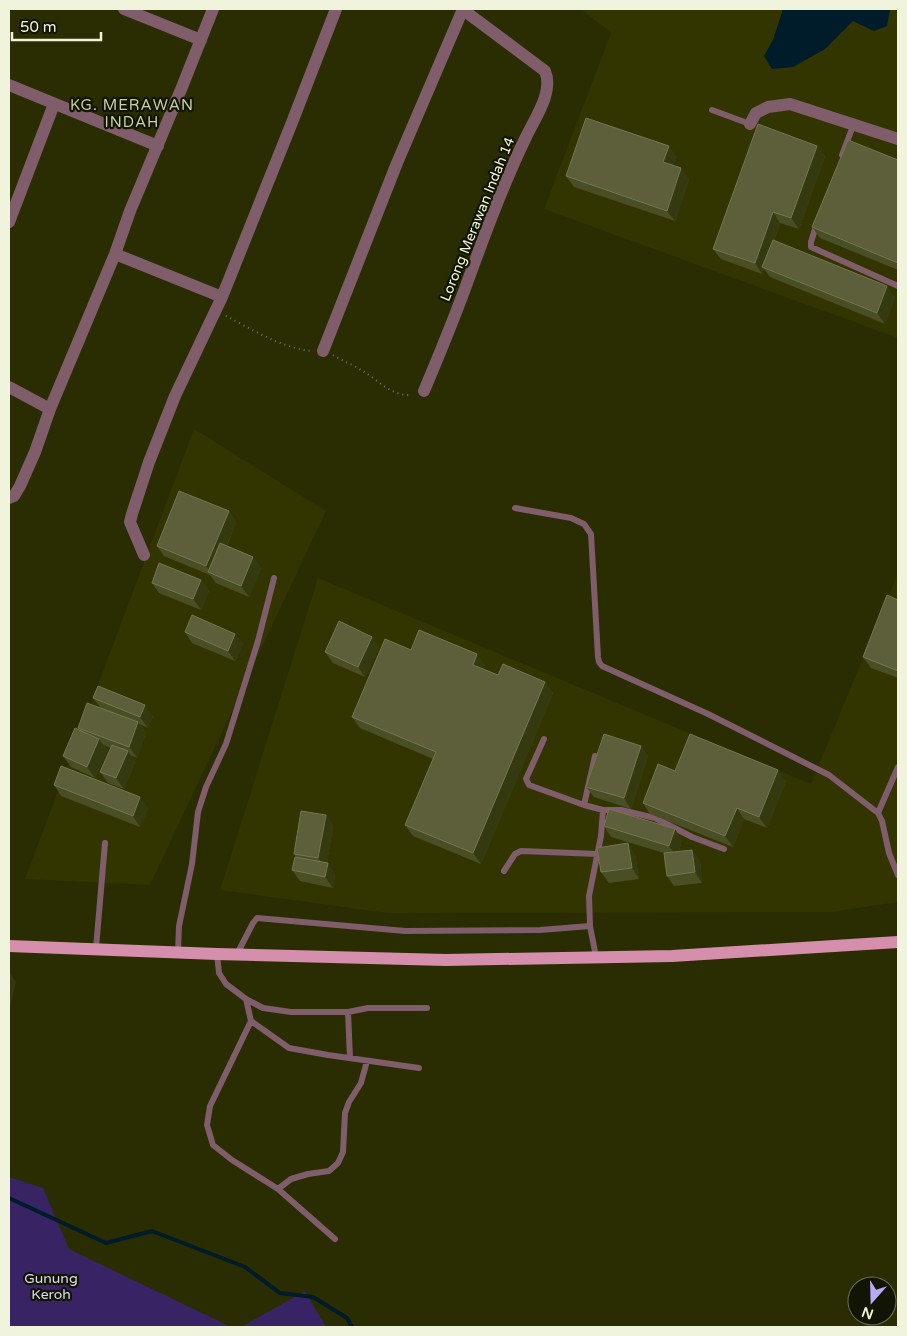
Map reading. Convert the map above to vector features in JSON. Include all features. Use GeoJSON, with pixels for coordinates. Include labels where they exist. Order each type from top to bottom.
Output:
{"type":"FeatureCollection","features":[{"type":"Feature","properties":{"kind":"main road"},"geometry":{"type":"LineString","coordinates":[[9,946],[446,960],[672,956],[898,942]]}},
{"type":"Feature","properties":{"kind":"street"},"geometry":{"type":"LineString","coordinates":[[124,9],[201,40]]}},
{"type":"Feature","properties":{"kind":"street"},"geometry":{"type":"LineString","coordinates":[[9,498],[14,496],[20,486],[35,452],[50,409],[115,254],[213,9]]}},
{"type":"Feature","properties":{"kind":"street"},"geometry":{"type":"LineString","coordinates":[[144,555],[130,522],[149,462],[175,396],[222,297],[336,9]]}},
{"type":"Feature","properties":{"kind":"street"},"geometry":{"type":"LineString","coordinates":[[323,351],[398,162],[462,9]]}},
{"type":"Feature","properties":{"kind":"street","name":"Lorong Merawan Indah 14"},"geometry":{"type":"LineString","coordinates":[[424,391],[488,223],[544,99],[548,86],[548,77],[545,71],[462,9]]}},
{"type":"Feature","properties":{"kind":"street"},"geometry":{"type":"LineString","coordinates":[[9,85],[158,146]]}},
{"type":"Feature","properties":{"kind":"street"},"geometry":{"type":"LineString","coordinates":[[10,214],[54,104]]}},
{"type":"Feature","properties":{"kind":"street"},"geometry":{"type":"LineString","coordinates":[[750,124],[756,113],[768,107],[790,104],[898,140]]}},
{"type":"Feature","properties":{"kind":"street"},"geometry":{"type":"LineString","coordinates":[[115,254],[222,297]]}},
{"type":"Feature","properties":{"kind":"street"},"geometry":{"type":"LineString","coordinates":[[9,387],[50,409]]}},
{"type":"Feature","properties":{"kind":"lane"},"geometry":{"type":"LineString","coordinates":[[712,110],[750,124]]}},
{"type":"Feature","properties":{"kind":"lane"},"geometry":{"type":"LineString","coordinates":[[840,161],[853,126]]}},
{"type":"Feature","properties":{"kind":"lane"},"geometry":{"type":"LineString","coordinates":[[820,215],[811,247],[898,286]]}},
{"type":"Feature","properties":{"kind":"lane"},"geometry":{"type":"LineString","coordinates":[[515,508],[571,518],[584,524],[591,534],[598,658],[602,666],[708,714],[828,775],[878,813],[882,821],[889,853],[898,875]]}},
{"type":"Feature","properties":{"kind":"lane"},"geometry":{"type":"LineString","coordinates":[[178,952],[179,926],[192,864],[198,812],[206,787],[226,744],[258,641],[274,578]]}},
{"type":"Feature","properties":{"kind":"lane"},"geometry":{"type":"LineString","coordinates":[[544,740],[526,779],[529,785],[603,810],[622,810],[655,818],[692,837],[724,849]]}},
{"type":"Feature","properties":{"kind":"lane"},"geometry":{"type":"LineString","coordinates":[[584,805],[596,756]]}},
{"type":"Feature","properties":{"kind":"lane"},"geometry":{"type":"LineString","coordinates":[[878,813],[898,767]]}},
{"type":"Feature","properties":{"kind":"lane"},"geometry":{"type":"LineString","coordinates":[[596,957],[590,926],[589,896],[598,854],[603,810]]}},
{"type":"Feature","properties":{"kind":"lane"},"geometry":{"type":"LineString","coordinates":[[96,948],[105,844]]}},
{"type":"Feature","properties":{"kind":"lane"},"geometry":{"type":"LineString","coordinates":[[504,871],[515,854],[521,850],[598,854]]}},
{"type":"Feature","properties":{"kind":"lane"},"geometry":{"type":"LineString","coordinates":[[238,954],[257,918],[405,930],[540,930],[590,926]]}},
{"type":"Feature","properties":{"kind":"lane"},"geometry":{"type":"LineString","coordinates":[[217,954],[219,973],[226,984],[246,999],[263,1008],[291,1012],[348,1012],[368,1008],[427,1008]]}},
{"type":"Feature","properties":{"kind":"lane"},"geometry":{"type":"LineString","coordinates":[[246,999],[251,1021],[210,1106],[207,1126],[213,1144],[232,1160],[278,1189],[335,1239]]}},
{"type":"Feature","properties":{"kind":"lane"},"geometry":{"type":"LineString","coordinates":[[348,1012],[350,1058]]}},
{"type":"Feature","properties":{"kind":"lane"},"geometry":{"type":"LineString","coordinates":[[251,1021],[289,1048],[419,1068]]}},
{"type":"Feature","properties":{"kind":"lane"},"geometry":{"type":"LineString","coordinates":[[278,1189],[291,1179],[329,1171],[338,1163],[343,1152],[345,1113],[349,1102],[361,1083],[367,1061]]}},
{"type":"Feature","properties":{"kind":"path"},"geometry":{"type":"LineString","coordinates":[[214,314],[225,316],[256,332],[303,350],[323,351],[360,369],[392,391],[408,395],[424,391]]}},
{"type":"Feature","properties":{"kind":"shaded area"},"geometry":{"type":"Polygon","coordinates":[[[581,9],[898,9],[898,338],[544,209],[611,33],[581,9]]]}},
{"type":"Feature","properties":{"kind":"shaded area"},"geometry":{"type":"Polygon","coordinates":[[[194,429],[326,511],[150,885],[25,879],[194,429]]]}},
{"type":"Feature","properties":{"kind":"shaded area"},"geometry":{"type":"Polygon","coordinates":[[[898,573],[898,902],[832,912],[387,913],[220,890],[318,578],[811,784],[898,573]]]}},
{"type":"Feature","properties":{"kind":"green space","name":"Gunung Keroh"},"geometry":{"type":"Polygon","coordinates":[[[9,1177],[43,1188],[69,1249],[231,1327],[9,1327],[9,1177]]]}},
{"type":"Feature","properties":{"kind":"green space"},"geometry":{"type":"Polygon","coordinates":[[[305,1291],[326,1327],[241,1327],[305,1291]]]}},
{"type":"Feature","properties":{"kind":"water"},"geometry":{"type":"Polygon","coordinates":[[[783,9],[890,10],[887,26],[874,31],[853,21],[825,49],[793,67],[772,69],[764,56],[773,40],[783,9]]]}},
{"type":"Feature","properties":{"kind":"building"},"geometry":{"type":"Polygon","coordinates":[[[586,118],[669,146],[663,162],[681,168],[667,211],[566,176],[586,118]]]}},
{"type":"Feature","properties":{"kind":"building"},"geometry":{"type":"Polygon","coordinates":[[[758,124],[817,146],[791,218],[773,212],[755,263],[713,249],[758,124]]]}},
{"type":"Feature","properties":{"kind":"building"},"geometry":{"type":"Polygon","coordinates":[[[848,140],[898,160],[898,263],[812,227],[848,140]]]}},
{"type":"Feature","properties":{"kind":"building"},"geometry":{"type":"Polygon","coordinates":[[[773,240],[887,286],[877,313],[762,267],[773,240]]]}},
{"type":"Feature","properties":{"kind":"building"},"geometry":{"type":"Polygon","coordinates":[[[179,491],[229,511],[206,566],[157,546],[179,491]]]}},
{"type":"Feature","properties":{"kind":"building"},"geometry":{"type":"Polygon","coordinates":[[[220,543],[253,557],[241,586],[208,572],[220,543]]]}},
{"type":"Feature","properties":{"kind":"building"},"geometry":{"type":"Polygon","coordinates":[[[159,563],[201,580],[193,599],[152,583],[159,563]]]}},
{"type":"Feature","properties":{"kind":"building"},"geometry":{"type":"Polygon","coordinates":[[[887,595],[898,600],[898,671],[863,657],[887,595]]]}},
{"type":"Feature","properties":{"kind":"building"},"geometry":{"type":"Polygon","coordinates":[[[192,615],[235,634],[228,651],[185,632],[192,615]]]}},
{"type":"Feature","properties":{"kind":"building"},"geometry":{"type":"Polygon","coordinates":[[[339,621],[372,637],[358,667],[325,652],[339,621]]]}},
{"type":"Feature","properties":{"kind":"building"},"geometry":{"type":"Polygon","coordinates":[[[419,630],[477,654],[473,665],[498,675],[503,664],[545,682],[473,853],[405,825],[436,752],[352,717],[385,639],[411,650],[419,630]]]}},
{"type":"Feature","properties":{"kind":"building"},"geometry":{"type":"Polygon","coordinates":[[[98,686],[145,705],[140,717],[93,698],[98,686]]]}},
{"type":"Feature","properties":{"kind":"building"},"geometry":{"type":"Polygon","coordinates":[[[87,703],[138,722],[129,747],[78,728],[87,703]]]}},
{"type":"Feature","properties":{"kind":"building"},"geometry":{"type":"Polygon","coordinates":[[[75,728],[99,739],[87,767],[63,756],[75,728]]]}},
{"type":"Feature","properties":{"kind":"building"},"geometry":{"type":"Polygon","coordinates":[[[604,734],[641,746],[624,798],[586,787],[604,734]]]}},
{"type":"Feature","properties":{"kind":"building"},"geometry":{"type":"Polygon","coordinates":[[[690,734],[778,770],[759,817],[737,808],[725,836],[643,803],[658,764],[675,771],[690,734]]]}},
{"type":"Feature","properties":{"kind":"building"},"geometry":{"type":"Polygon","coordinates":[[[112,745],[128,751],[116,778],[100,772],[112,745]]]}},
{"type":"Feature","properties":{"kind":"building"},"geometry":{"type":"Polygon","coordinates":[[[61,766],[140,797],[133,816],[54,785],[61,766]]]}},
{"type":"Feature","properties":{"kind":"building"},"geometry":{"type":"Polygon","coordinates":[[[609,809],[675,829],[669,846],[604,826],[609,809]]]}},
{"type":"Feature","properties":{"kind":"building"},"geometry":{"type":"Polygon","coordinates":[[[301,811],[326,815],[318,858],[294,854],[301,811]]]}},
{"type":"Feature","properties":{"kind":"building"},"geometry":{"type":"Polygon","coordinates":[[[628,843],[632,868],[601,872],[597,848],[628,843]]]}},
{"type":"Feature","properties":{"kind":"building"},"geometry":{"type":"Polygon","coordinates":[[[692,850],[695,872],[667,876],[664,853],[692,850]]]}},
{"type":"Feature","properties":{"kind":"building"},"geometry":{"type":"Polygon","coordinates":[[[295,857],[328,863],[325,877],[292,870],[295,857]]]}},
{"type":"Feature","properties":{"kind":"waterway"},"geometry":{"type":"LineString","coordinates":[[9,1198],[106,1243],[152,1231],[245,1267],[280,1293],[313,1297],[347,1318],[352,1327]]}},
{"type":"Feature","properties":{"kind":"district","name":"KG. MERAWAN INDAH"},"geometry":{"type":"Point","coordinates":[132,114]}}]}
